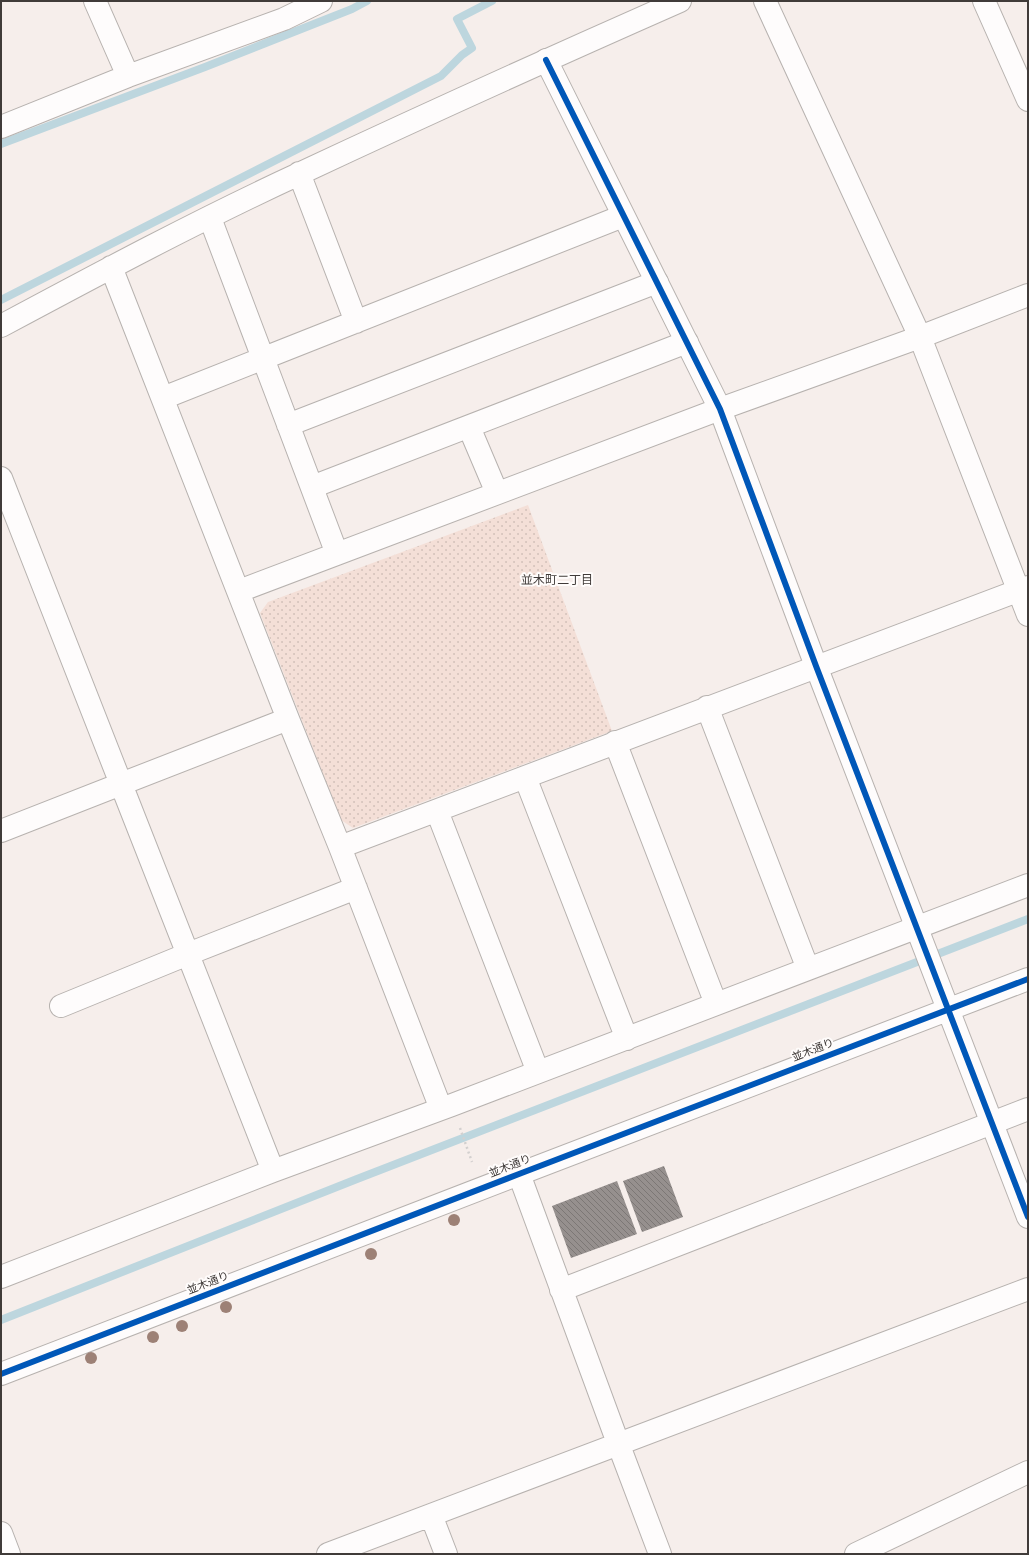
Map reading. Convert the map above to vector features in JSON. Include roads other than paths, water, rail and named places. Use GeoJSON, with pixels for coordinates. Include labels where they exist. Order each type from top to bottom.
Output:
{"type":"FeatureCollection","features":[{"type":"Feature","properties":{"kind":"street"},"geometry":{"type":"LineString","coordinates":[[95,1],[128,76]]}},
{"type":"Feature","properties":{"kind":"street"},"geometry":{"type":"LineString","coordinates":[[1,127],[128,76],[284,19],[321,1]]}},
{"type":"Feature","properties":{"kind":"street"},"geometry":{"type":"LineString","coordinates":[[1,326],[111,267],[299,173],[546,60],[680,1]]}},
{"type":"Feature","properties":{"kind":"street"},"geometry":{"type":"LineString","coordinates":[[765,1],[920,337],[1023,588],[1028,615]]}},
{"type":"Feature","properties":{"kind":"street"},"geometry":{"type":"LineString","coordinates":[[984,1],[1028,100]]}},
{"type":"Feature","properties":{"kind":"street"},"geometry":{"type":"LineString","coordinates":[[546,60],[720,409],[816,666],[1028,1217]]}},
{"type":"Feature","properties":{"kind":"street"},"geometry":{"type":"LineString","coordinates":[[299,173],[356,322]]}},
{"type":"Feature","properties":{"kind":"street"},"geometry":{"type":"LineString","coordinates":[[163,398],[623,216]]}},
{"type":"Feature","properties":{"kind":"street"},"geometry":{"type":"LineString","coordinates":[[210,218],[337,554]]}},
{"type":"Feature","properties":{"kind":"street"},"geometry":{"type":"LineString","coordinates":[[111,267],[288,719],[340,847],[441,1109]]}},
{"type":"Feature","properties":{"kind":"street"},"geometry":{"type":"LineString","coordinates":[[288,426],[657,282]]}},
{"type":"Feature","properties":{"kind":"street"},"geometry":{"type":"LineString","coordinates":[[239,591],[720,409],[920,337],[1028,295]]}},
{"type":"Feature","properties":{"kind":"street"},"geometry":{"type":"LineString","coordinates":[[312,487],[687,342]]}},
{"type":"Feature","properties":{"kind":"street"},"geometry":{"type":"LineString","coordinates":[[469,427],[497,493]]}},
{"type":"Feature","properties":{"kind":"street"},"geometry":{"type":"LineString","coordinates":[[1,478],[273,1171]]}},
{"type":"Feature","properties":{"kind":"street"},"geometry":{"type":"LineString","coordinates":[[340,847],[1023,588]]}},
{"type":"Feature","properties":{"kind":"street"},"geometry":{"type":"LineString","coordinates":[[707,707],[808,969]]}},
{"type":"Feature","properties":{"kind":"street"},"geometry":{"type":"LineString","coordinates":[[1,831],[288,719]]}},
{"type":"Feature","properties":{"kind":"street"},"geometry":{"type":"LineString","coordinates":[[615,742],[716,1004]]}},
{"type":"Feature","properties":{"kind":"street"},"geometry":{"type":"LineString","coordinates":[[525,777],[627,1038]]}},
{"type":"Feature","properties":{"kind":"street"},"geometry":{"type":"LineString","coordinates":[[437,811],[538,1072]]}},
{"type":"Feature","properties":{"kind":"street"},"geometry":{"type":"LineString","coordinates":[[1,1277],[273,1171],[441,1109],[808,969],[919,936],[1028,885]]}},
{"type":"Feature","properties":{"kind":"street"},"geometry":{"type":"LineString","coordinates":[[61,1006],[356,888]]}},
{"type":"Feature","properties":{"kind":"street","name":"並木通り"},"geometry":{"type":"LineString","coordinates":[[1,1374],[1028,979]]}},
{"type":"Feature","properties":{"kind":"street"},"geometry":{"type":"LineString","coordinates":[[561,1290],[1028,1109]]}},
{"type":"Feature","properties":{"kind":"street"},"geometry":{"type":"LineString","coordinates":[[518,1174],[660,1554]]}},
{"type":"Feature","properties":{"kind":"street"},"geometry":{"type":"LineString","coordinates":[[328,1554],[1028,1289]]}},
{"type":"Feature","properties":{"kind":"street"},"geometry":{"type":"LineString","coordinates":[[856,1554],[1028,1472]]}},
{"type":"Feature","properties":{"kind":"street"},"geometry":{"type":"LineString","coordinates":[[431,1515],[446,1554]]}},
{"type":"Feature","properties":{"kind":"street"},"geometry":{"type":"LineString","coordinates":[[1,1532],[9,1554]]}},
{"type":"Feature","properties":{"kind":"waterway"},"geometry":{"type":"LineString","coordinates":[[1,144],[205,67],[352,9],[367,1]]}},
{"type":"Feature","properties":{"kind":"waterway"},"geometry":{"type":"LineString","coordinates":[[1,300],[441,76],[462,55],[472,48],[457,19],[492,1]]}},
{"type":"Feature","properties":{"kind":"waterway"},"geometry":{"type":"LineString","coordinates":[[1,1320],[357,1179],[1028,919]]}},
{"type":"Feature","properties":{"kind":"district","name":"並木町二丁目"},"geometry":{"type":"Point","coordinates":[557,580]}}]}
